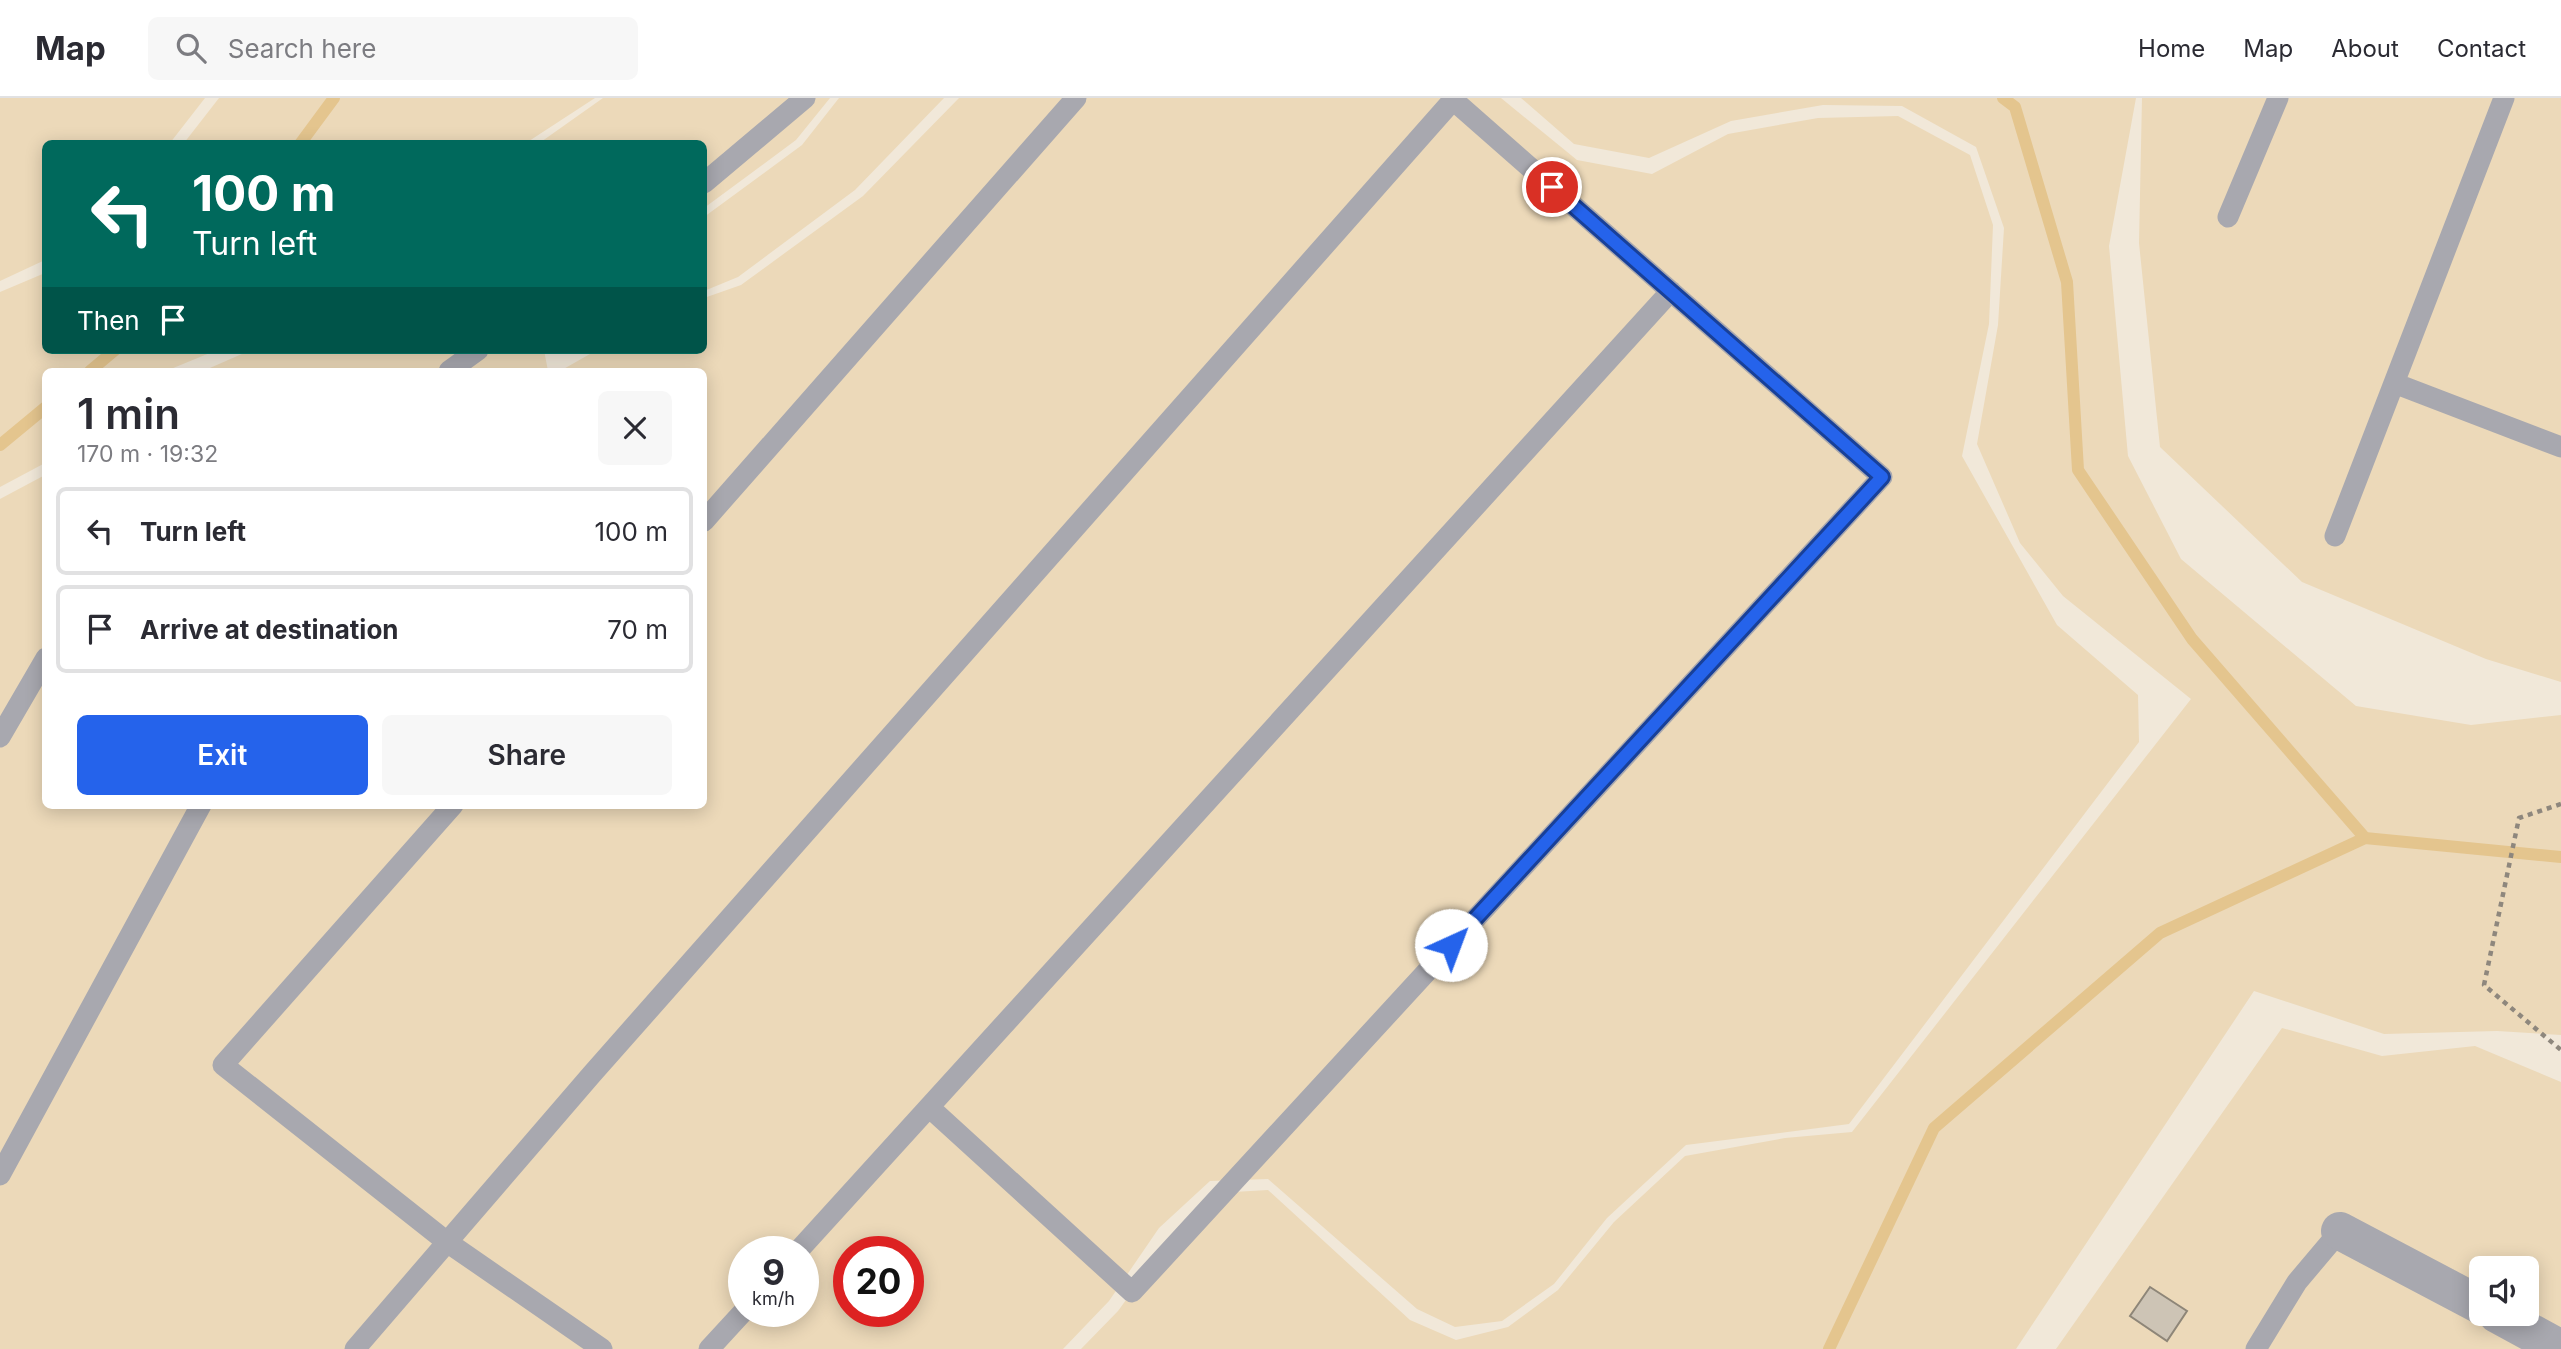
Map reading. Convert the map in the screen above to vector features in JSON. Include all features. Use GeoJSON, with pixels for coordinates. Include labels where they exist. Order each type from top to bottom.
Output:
{"type":"FeatureCollection","features":[{"type":"Feature","properties":{"kind":"street"},"geometry":{"type":"LineString","coordinates":[[2340,1231],[2469,1299]]}},
{"type":"Feature","properties":{"kind":"street"},"geometry":{"type":"LineString","coordinates":[[2524,1326],[2559,1342]]}},
{"type":"Feature","properties":{"kind":"lane"},"geometry":{"type":"LineString","coordinates":[[707,180],[805,98]]}},
{"type":"Feature","properties":{"kind":"lane"},"geometry":{"type":"LineString","coordinates":[[707,518],[1076,98]]}},
{"type":"Feature","properties":{"kind":"lane"},"geometry":{"type":"LineString","coordinates":[[2228,216],[2278,98]]}},
{"type":"Feature","properties":{"kind":"lane"},"geometry":{"type":"LineString","coordinates":[[2335,536],[2504,98]]}},
{"type":"Feature","properties":{"kind":"lane"},"geometry":{"type":"LineString","coordinates":[[355,1349],[592,1074],[1452,99],[1882,477],[1132,1292],[929,1107]]}},
{"type":"Feature","properties":{"kind":"lane"},"geometry":{"type":"LineString","coordinates":[[812,1236],[1671,291]]}},
{"type":"Feature","properties":{"kind":"lane"},"geometry":{"type":"LineString","coordinates":[[453,368],[472,354]]}},
{"type":"Feature","properties":{"kind":"lane"},"geometry":{"type":"LineString","coordinates":[[2394,383],[2561,447]]}},
{"type":"Feature","properties":{"kind":"lane"},"geometry":{"type":"LineString","coordinates":[[0,737],[42,665]]}},
{"type":"Feature","properties":{"kind":"lane"},"geometry":{"type":"LineString","coordinates":[[0,1175],[199,809]]}},
{"type":"Feature","properties":{"kind":"lane"},"geometry":{"type":"LineString","coordinates":[[449,809],[223,1065],[447,1242],[602,1349]]}},
{"type":"Feature","properties":{"kind":"lane"},"geometry":{"type":"LineString","coordinates":[[2256,1349],[2297,1282],[2340,1231]]}},
{"type":"Feature","properties":{"kind":"lane"},"geometry":{"type":"LineString","coordinates":[[709,1349],[729,1327]]}},
{"type":"Feature","properties":{"kind":"path"},"geometry":{"type":"LineString","coordinates":[[2561,804],[2519,818],[2484,985],[2561,1050]]}},
{"type":"Feature","properties":{"kind":"shaded area"},"geometry":{"type":"Polygon","coordinates":[[[0,98],[205,98],[172,140],[42,140],[42,261],[0,281],[0,98]]]}},
{"type":"Feature","properties":{"kind":"shaded area"},"geometry":{"type":"Polygon","coordinates":[[[219,98],[595,98],[531,140],[186,140],[219,98]]]}},
{"type":"Feature","properties":{"kind":"shaded area"},"geometry":{"type":"Polygon","coordinates":[[[603,98],[830,98],[796,140],[707,206],[707,140],[544,140],[603,98]]]}},
{"type":"Feature","properties":{"kind":"shaded area"},"geometry":{"type":"Polygon","coordinates":[[[839,98],[944,98],[855,190],[738,277],[707,290],[707,215],[802,145],[839,98]]]}},
{"type":"Feature","properties":{"kind":"shaded area"},"geometry":{"type":"Polygon","coordinates":[[[959,98],[1501,98],[1577,160],[1652,174],[1728,134],[1818,118],[1898,116],[1970,155],[1993,225],[1989,324],[1962,456],[2057,625],[2138,695],[2139,742],[1849,1124],[1686,1145],[1607,1218],[1554,1284],[1502,1321],[1455,1327],[1417,1309],[1268,1179],[1210,1181],[1159,1228],[1109,1301],[1063,1349],[0,1349],[0,499],[42,477],[42,809],[707,809],[707,368],[565,368],[590,354],[707,354],[707,297],[741,285],[863,196],[959,98]]]}},
{"type":"Feature","properties":{"kind":"shaded area"},"geometry":{"type":"Polygon","coordinates":[[[1521,98],[2136,98],[2109,246],[2128,456],[2181,559],[2356,706],[2471,725],[2561,715],[2561,1035],[2497,1031],[2384,1034],[2254,991],[2016,1349],[1081,1349],[1118,1311],[1168,1242],[1216,1193],[1268,1190],[1410,1320],[1456,1340],[1508,1327],[1558,1290],[1614,1222],[1685,1156],[1785,1138],[1852,1132],[2191,699],[2063,596],[2020,543],[1977,444],[1998,325],[2004,228],[1976,147],[1902,106],[1823,105],[1731,121],[1649,158],[1574,144],[1521,98]]]}},
{"type":"Feature","properties":{"kind":"shaded area"},"geometry":{"type":"Polygon","coordinates":[[[2142,98],[2561,98],[2561,682],[2486,659],[2302,582],[2160,447],[2139,243],[2142,98]]]}},
{"type":"Feature","properties":{"kind":"shaded area"},"geometry":{"type":"Polygon","coordinates":[[[42,274],[42,354],[207,354],[173,368],[42,368],[42,465],[0,487],[0,292],[42,274]]]}},
{"type":"Feature","properties":{"kind":"shaded area"},"geometry":{"type":"Polygon","coordinates":[[[242,354],[545,354],[547,368],[210,368],[242,354]]]}},
{"type":"Feature","properties":{"kind":"shaded area"},"geometry":{"type":"Polygon","coordinates":[[[2282,1028],[2382,1056],[2475,1046],[2561,1082],[2561,1349],[2056,1349],[2282,1028]]]}},
{"type":"Feature","properties":{"kind":"building"},"geometry":{"type":"Polygon","coordinates":[[[2150,1287],[2187,1311],[2167,1341],[2130,1316],[2150,1287]]]}},
{"type":"Feature","properties":{"kind":"waterway"},"geometry":{"type":"LineString","coordinates":[[303,140],[334,98]]}},
{"type":"Feature","properties":{"kind":"waterway"},"geometry":{"type":"LineString","coordinates":[[2003,98],[2015,107],[2067,282],[2078,470],[2192,639],[2365,838]]}},
{"type":"Feature","properties":{"kind":"waterway"},"geometry":{"type":"LineString","coordinates":[[94,368],[110,354]]}},
{"type":"Feature","properties":{"kind":"waterway"},"geometry":{"type":"LineString","coordinates":[[0,445],[42,410]]}},
{"type":"Feature","properties":{"kind":"waterway"},"geometry":{"type":"LineString","coordinates":[[1829,1349],[1934,1128],[2160,933],[2365,838],[2561,857]]}},
{"type":"Feature","properties":{"kind":"route"},"geometry":{"type":"LineString","coordinates":[[1451,945],[1882,477],[1552,187]]}}]}
